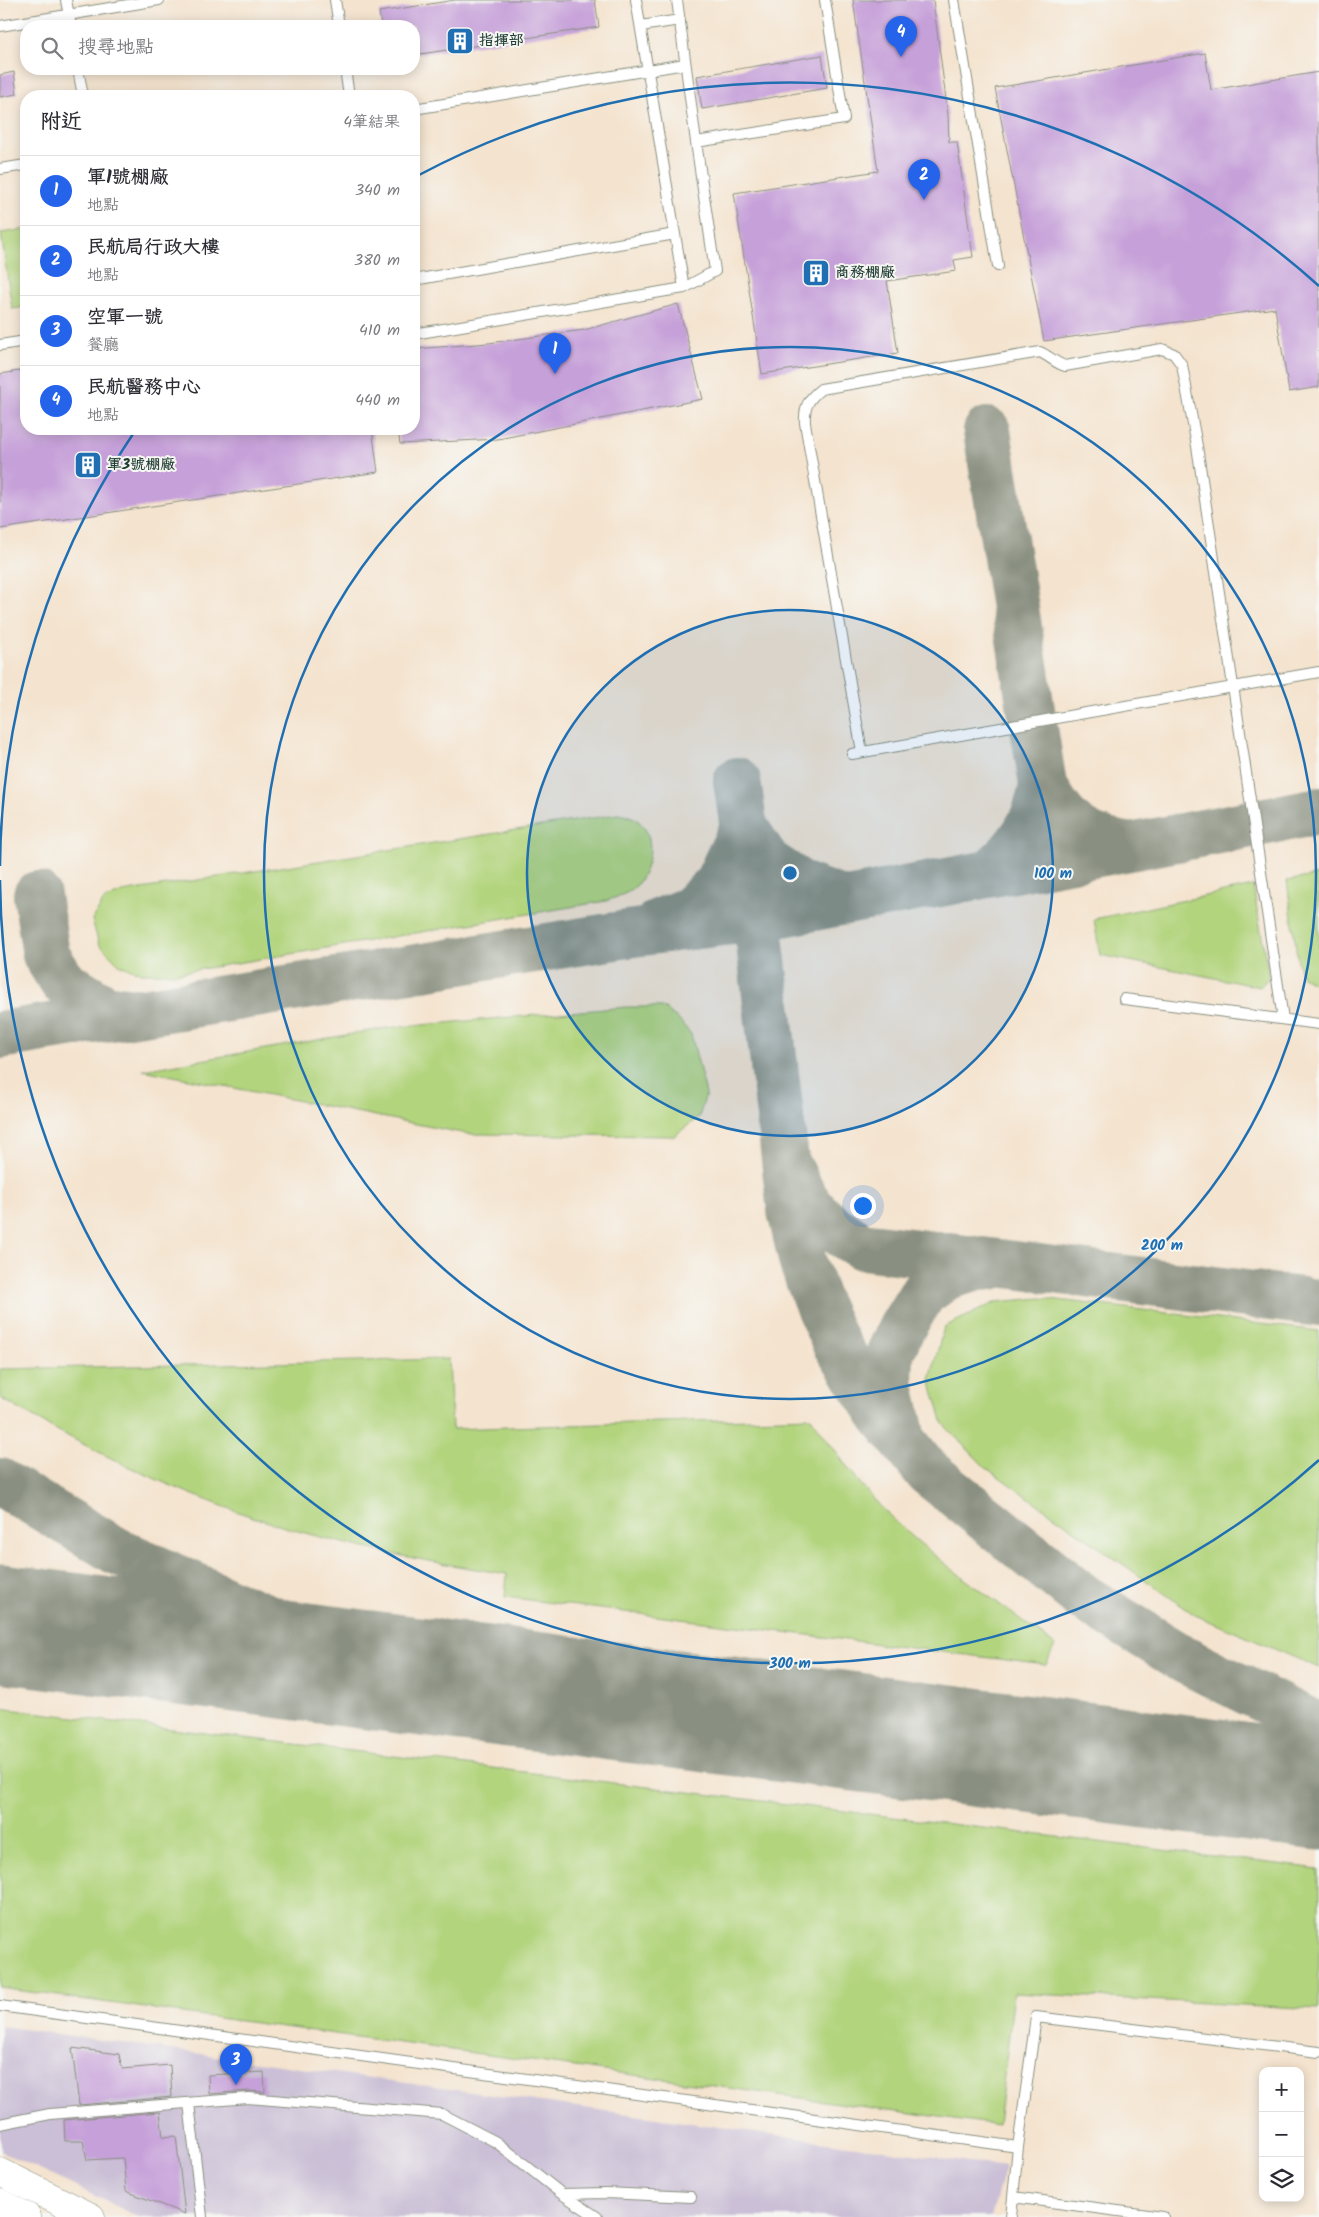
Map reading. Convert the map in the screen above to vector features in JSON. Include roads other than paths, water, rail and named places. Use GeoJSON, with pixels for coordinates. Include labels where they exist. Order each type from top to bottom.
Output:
{"type":"FeatureCollection","features":[{"type":"Feature","properties":{"kind":"main road"},"geometry":{"type":"LineString","coordinates":[[0,2172],[91,2217]]}},
{"type":"Feature","properties":{"kind":"main road"},"geometry":{"type":"LineString","coordinates":[[0,2203],[27,2217]]}},
{"type":"Feature","properties":{"kind":"lane"},"geometry":{"type":"LineString","coordinates":[[66,0],[70,20]]}},
{"type":"Feature","properties":{"kind":"lane"},"geometry":{"type":"LineString","coordinates":[[34,20],[159,0]]}},
{"type":"Feature","properties":{"kind":"lane"},"geometry":{"type":"LineString","coordinates":[[335,0],[338,20]]}},
{"type":"Feature","properties":{"kind":"lane"},"geometry":{"type":"LineString","coordinates":[[636,0],[684,288]]}},
{"type":"Feature","properties":{"kind":"lane"},"geometry":{"type":"LineString","coordinates":[[420,333],[684,288],[715,271],[677,0]]}},
{"type":"Feature","properties":{"kind":"lane"},"geometry":{"type":"LineString","coordinates":[[696,142],[844,118],[825,0]]}},
{"type":"Feature","properties":{"kind":"lane"},"geometry":{"type":"LineString","coordinates":[[954,0],[998,266]]}},
{"type":"Feature","properties":{"kind":"lane"},"geometry":{"type":"LineString","coordinates":[[641,26],[680,20]]}},
{"type":"Feature","properties":{"kind":"lane"},"geometry":{"type":"LineString","coordinates":[[0,26],[20,23]]}},
{"type":"Feature","properties":{"kind":"lane"},"geometry":{"type":"LineString","coordinates":[[420,108],[685,64]]}},
{"type":"Feature","properties":{"kind":"lane"},"geometry":{"type":"LineString","coordinates":[[79,75],[82,90]]}},
{"type":"Feature","properties":{"kind":"lane"},"geometry":{"type":"LineString","coordinates":[[346,75],[348,90]]}},
{"type":"Feature","properties":{"kind":"lane"},"geometry":{"type":"LineString","coordinates":[[0,169],[20,166]]}},
{"type":"Feature","properties":{"kind":"lane"},"geometry":{"type":"LineString","coordinates":[[420,279],[675,234]]}},
{"type":"Feature","properties":{"kind":"lane"},"geometry":{"type":"LineString","coordinates":[[0,345],[20,342]]}},
{"type":"Feature","properties":{"kind":"lane"},"geometry":{"type":"LineString","coordinates":[[1283,1019],[1234,687],[1197,446],[1182,365],[1174,354],[1162,349],[1065,366],[1055,363],[1048,355],[1040,352],[821,389],[810,398],[804,410],[805,423],[857,753],[1234,687],[1319,672]]}},
{"type":"Feature","properties":{"kind":"lane"},"geometry":{"type":"LineString","coordinates":[[1124,999],[1319,1024]]}},
{"type":"Feature","properties":{"kind":"lane"},"geometry":{"type":"LineString","coordinates":[[0,2006],[1018,2147]]}},
{"type":"Feature","properties":{"kind":"lane"},"geometry":{"type":"LineString","coordinates":[[1011,2217],[1018,2147],[1036,2016],[1319,2052]]}},
{"type":"Feature","properties":{"kind":"lane"},"geometry":{"type":"LineString","coordinates":[[0,2124],[50,2114],[248,2098],[442,2114],[496,2142],[562,2194],[597,2217]]}},
{"type":"Feature","properties":{"kind":"lane"},"geometry":{"type":"LineString","coordinates":[[189,2102],[202,2217]]}},
{"type":"Feature","properties":{"kind":"lane"},"geometry":{"type":"LineString","coordinates":[[562,2194],[606,2193],[691,2197]]}},
{"type":"Feature","properties":{"kind":"lane"},"geometry":{"type":"LineString","coordinates":[[1013,2197],[1163,2217]]}},
{"type":"Feature","properties":{"kind":"place","name":"指揮部"},"geometry":{"type":"Point","coordinates":[460,41]}},
{"type":"Feature","properties":{"kind":"place","name":"民航醫務中心"},"geometry":{"type":"Point","coordinates":[901,57]}},
{"type":"Feature","properties":{"kind":"place","name":"民航局行政大樓"},"geometry":{"type":"Point","coordinates":[924,200]}},
{"type":"Feature","properties":{"kind":"place","name":"商務棚廠"},"geometry":{"type":"Point","coordinates":[816,273]}},
{"type":"Feature","properties":{"kind":"place","name":"軍1號棚廠"},"geometry":{"type":"Point","coordinates":[555,374]}},
{"type":"Feature","properties":{"kind":"place","name":"軍3號棚廠"},"geometry":{"type":"Point","coordinates":[88,465]}},
{"type":"Feature","properties":{"kind":"place","name":"空軍一號"},"geometry":{"type":"Point","coordinates":[236,2085]}}]}
